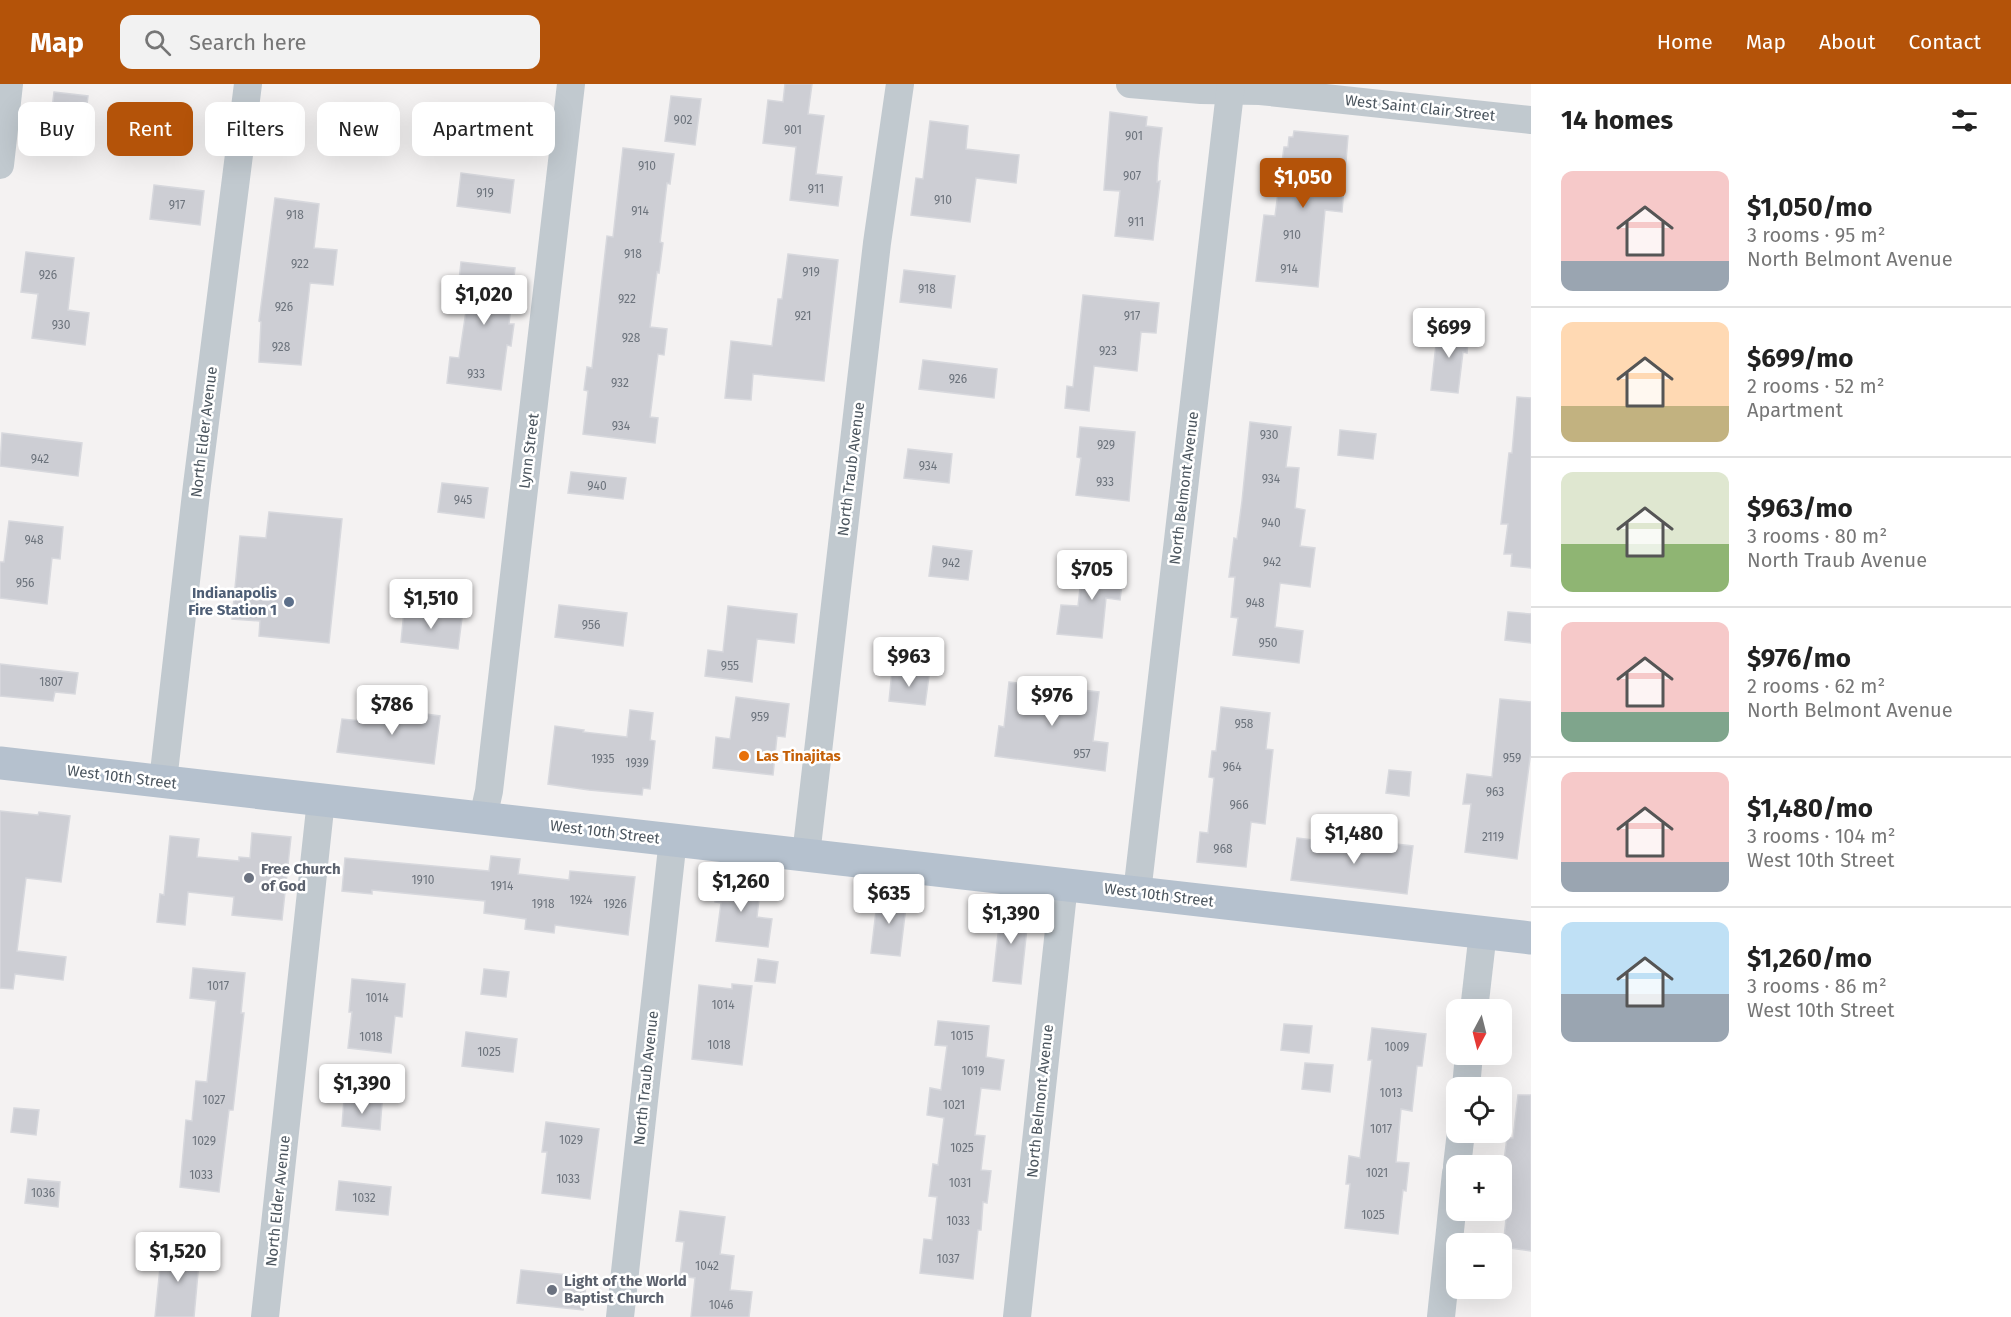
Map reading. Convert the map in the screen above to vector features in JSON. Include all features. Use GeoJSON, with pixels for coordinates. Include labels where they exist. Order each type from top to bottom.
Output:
{"type":"FeatureCollection","features":[{"type":"Feature","properties":{"kind":"main road","name":"West 10th Street"},"geometry":{"type":"LineString","coordinates":[[0,763],[1531,938]]}},
{"type":"Feature","properties":{"kind":"street"},"geometry":{"type":"LineString","coordinates":[[0,165],[9,84]]}},
{"type":"Feature","properties":{"kind":"street","name":"North Elder Avenue"},"geometry":{"type":"LineString","coordinates":[[163,781],[197,485],[248,84]]}},
{"type":"Feature","properties":{"kind":"street","name":"Lynn Street"},"geometry":{"type":"LineString","coordinates":[[483,818],[489,791],[571,84]]}},
{"type":"Feature","properties":{"kind":"street","name":"North Traub Avenue"},"geometry":{"type":"LineString","coordinates":[[806,855],[877,243],[900,84]]}},
{"type":"Feature","properties":{"kind":"street","name":"West Saint Clair Street"},"geometry":{"type":"LineString","coordinates":[[1130,84],[1201,90],[1231,87],[1531,120]]}},
{"type":"Feature","properties":{"kind":"street","name":"North Belmont Avenue"},"geometry":{"type":"LineString","coordinates":[[1137,893],[1231,87]]}},
{"type":"Feature","properties":{"kind":"street","name":"North Elder Avenue"},"geometry":{"type":"LineString","coordinates":[[265,1317],[321,800]]}},
{"type":"Feature","properties":{"kind":"street","name":"North Traub Avenue"},"geometry":{"type":"LineString","coordinates":[[620,1317],[672,840]]}},
{"type":"Feature","properties":{"kind":"street","name":"North Belmont Avenue"},"geometry":{"type":"LineString","coordinates":[[1017,1317],[1064,884]]}},
{"type":"Feature","properties":{"kind":"street"},"geometry":{"type":"LineString","coordinates":[[1475,999],[1483,932]]}},
{"type":"Feature","properties":{"kind":"street"},"geometry":{"type":"LineString","coordinates":[[1441,1317],[1451,1221]]}},
{"type":"Feature","properties":{"kind":"building"},"geometry":{"type":"Polygon","coordinates":[[[785,84],[812,84],[808,114],[824,116],[816,174],[842,177],[838,206],[790,200],[796,147],[763,143],[768,100],[783,102],[785,84]]]}},
{"type":"Feature","properties":{"kind":"building"},"geometry":{"type":"Polygon","coordinates":[[[54,92],[88,96],[87,102],[53,102],[54,92]]]}},
{"type":"Feature","properties":{"kind":"building"},"geometry":{"type":"Polygon","coordinates":[[[671,96],[701,99],[695,145],[665,141],[671,96]]]}},
{"type":"Feature","properties":{"kind":"building"},"geometry":{"type":"Polygon","coordinates":[[[1110,112],[1147,117],[1146,126],[1162,128],[1157,182],[1160,181],[1153,240],[1115,236],[1120,191],[1104,190],[1110,112]]]}},
{"type":"Feature","properties":{"kind":"building"},"geometry":{"type":"Polygon","coordinates":[[[930,121],[968,126],[966,149],[1019,155],[1016,183],[976,178],[970,222],[911,215],[916,178],[923,179],[930,121]]]}},
{"type":"Feature","properties":{"kind":"building"},"geometry":{"type":"Polygon","coordinates":[[[1294,131],[1348,136],[1342,212],[1325,210],[1318,287],[1256,281],[1264,215],[1275,216],[1284,147],[1288,147],[1289,137],[1293,137],[1294,131]]]}},
{"type":"Feature","properties":{"kind":"building"},"geometry":{"type":"Polygon","coordinates":[[[623,148],[674,154],[670,184],[667,183],[660,242],[663,243],[650,327],[667,329],[664,355],[658,354],[650,417],[658,418],[655,443],[583,434],[588,391],[584,390],[587,367],[592,368],[607,236],[613,237],[623,148]]]}},
{"type":"Feature","properties":{"kind":"building"},"geometry":{"type":"Polygon","coordinates":[[[461,173],[514,180],[510,213],[457,206],[461,173]]]}},
{"type":"Feature","properties":{"kind":"building"},"geometry":{"type":"Polygon","coordinates":[[[154,185],[204,191],[200,225],[150,219],[154,185]]]}},
{"type":"Feature","properties":{"kind":"building"},"geometry":{"type":"Polygon","coordinates":[[[275,198],[319,204],[314,248],[337,250],[333,285],[310,283],[301,365],[259,362],[261,322],[259,321],[275,198]]]}},
{"type":"Feature","properties":{"kind":"building"},"geometry":{"type":"Polygon","coordinates":[[[26,252],[74,258],[68,310],[89,313],[85,345],[32,338],[38,294],[21,292],[26,252]]]}},
{"type":"Feature","properties":{"kind":"building"},"geometry":{"type":"Polygon","coordinates":[[[788,254],[838,260],[824,381],[753,374],[751,400],[725,398],[731,341],[772,346],[778,299],[782,299],[788,254]]]}},
{"type":"Feature","properties":{"kind":"building"},"geometry":{"type":"Polygon","coordinates":[[[461,262],[515,268],[509,324],[514,324],[511,346],[507,345],[501,390],[447,383],[450,357],[459,358],[469,291],[458,290],[461,262]]]}},
{"type":"Feature","properties":{"kind":"building"},"geometry":{"type":"Polygon","coordinates":[[[904,270],[955,276],[951,308],[900,302],[904,270]]]}},
{"type":"Feature","properties":{"kind":"building"},"geometry":{"type":"Polygon","coordinates":[[[1083,295],[1159,303],[1156,333],[1141,332],[1137,371],[1094,366],[1089,411],[1065,408],[1067,386],[1073,387],[1083,295]]]}},
{"type":"Feature","properties":{"kind":"building"},"geometry":{"type":"Polygon","coordinates":[[[1438,326],[1469,330],[1467,353],[1463,352],[1458,393],[1431,390],[1438,326]]]}},
{"type":"Feature","properties":{"kind":"building"},"geometry":{"type":"Polygon","coordinates":[[[923,360],[997,369],[994,398],[919,389],[923,360]]]}},
{"type":"Feature","properties":{"kind":"building"},"geometry":{"type":"Polygon","coordinates":[[[1517,397],[1531,398],[1531,568],[1511,566],[1512,554],[1504,554],[1508,524],[1501,524],[1509,453],[1512,453],[1517,397]]]}},
{"type":"Feature","properties":{"kind":"building"},"geometry":{"type":"Polygon","coordinates":[[[1250,422],[1291,427],[1286,467],[1299,468],[1295,508],[1305,510],[1300,546],[1315,548],[1310,587],[1280,583],[1275,627],[1303,631],[1299,663],[1233,655],[1238,618],[1231,617],[1235,577],[1229,577],[1234,538],[1237,539],[1250,422]]]}},
{"type":"Feature","properties":{"kind":"building"},"geometry":{"type":"Polygon","coordinates":[[[1080,427],[1135,432],[1129,501],[1076,495],[1081,458],[1077,457],[1080,427]]]}},
{"type":"Feature","properties":{"kind":"building"},"geometry":{"type":"Polygon","coordinates":[[[1340,430],[1376,434],[1373,459],[1338,455],[1340,430]]]}},
{"type":"Feature","properties":{"kind":"building"},"geometry":{"type":"Polygon","coordinates":[[[2,433],[82,443],[78,476],[0,466],[2,433]]]}},
{"type":"Feature","properties":{"kind":"building"},"geometry":{"type":"Polygon","coordinates":[[[908,449],[952,454],[949,483],[904,478],[908,449]]]}},
{"type":"Feature","properties":{"kind":"building"},"geometry":{"type":"Polygon","coordinates":[[[571,472],[626,478],[623,499],[568,493],[571,472]]]}},
{"type":"Feature","properties":{"kind":"building"},"geometry":{"type":"Polygon","coordinates":[[[442,483],[488,488],[484,518],[438,512],[442,483]]]}},
{"type":"Feature","properties":{"kind":"building"},"geometry":{"type":"Polygon","coordinates":[[[269,512],[342,519],[329,643],[259,636],[260,621],[232,619],[240,536],[266,538],[269,512]]]}},
{"type":"Feature","properties":{"kind":"building"},"geometry":{"type":"Polygon","coordinates":[[[9,521],[63,527],[60,559],[52,558],[47,604],[0,598],[0,562],[4,562],[9,521]]]}},
{"type":"Feature","properties":{"kind":"building"},"geometry":{"type":"Polygon","coordinates":[[[933,546],[972,551],[968,580],[929,576],[933,546]]]}},
{"type":"Feature","properties":{"kind":"building"},"geometry":{"type":"Polygon","coordinates":[[[1083,562],[1124,567],[1120,600],[1106,598],[1102,638],[1057,634],[1061,605],[1078,606],[1083,562]]]}},
{"type":"Feature","properties":{"kind":"building"},"geometry":{"type":"Polygon","coordinates":[[[559,605],[627,613],[623,646],[555,637],[559,605]]]}},
{"type":"Feature","properties":{"kind":"building"},"geometry":{"type":"Polygon","coordinates":[[[728,606],[797,614],[794,643],[757,639],[752,682],[705,676],[708,650],[723,652],[728,606]]]}},
{"type":"Feature","properties":{"kind":"building"},"geometry":{"type":"Polygon","coordinates":[[[404,611],[462,618],[458,649],[401,642],[404,611]]]}},
{"type":"Feature","properties":{"kind":"building"},"geometry":{"type":"Polygon","coordinates":[[[1508,612],[1531,614],[1531,643],[1505,640],[1508,612]]]}},
{"type":"Feature","properties":{"kind":"building"},"geometry":{"type":"Polygon","coordinates":[[[0,664],[78,673],[75,694],[55,692],[53,701],[0,696],[0,664]]]}},
{"type":"Feature","properties":{"kind":"building"},"geometry":{"type":"Polygon","coordinates":[[[892,671],[929,676],[925,705],[889,701],[892,671]]]}},
{"type":"Feature","properties":{"kind":"building"},"geometry":{"type":"Polygon","coordinates":[[[1009,682],[1099,692],[1093,741],[1108,743],[1105,771],[995,756],[999,726],[1004,727],[1009,682]]]}},
{"type":"Feature","properties":{"kind":"building"},"geometry":{"type":"Polygon","coordinates":[[[736,697],[789,704],[785,737],[777,736],[773,775],[713,768],[716,737],[730,739],[736,697]]]}},
{"type":"Feature","properties":{"kind":"building"},"geometry":{"type":"Polygon","coordinates":[[[1500,699],[1531,702],[1531,750],[1517,859],[1465,852],[1471,804],[1463,804],[1467,774],[1492,777],[1500,699]]]}},
{"type":"Feature","properties":{"kind":"building"},"geometry":{"type":"Polygon","coordinates":[[[374,707],[440,716],[434,764],[337,752],[342,719],[372,722],[374,707]]]}},
{"type":"Feature","properties":{"kind":"building"},"geometry":{"type":"Polygon","coordinates":[[[1221,707],[1270,713],[1266,749],[1273,750],[1265,824],[1251,822],[1246,867],[1197,862],[1200,832],[1208,833],[1214,778],[1209,777],[1212,751],[1216,751],[1221,707]]]}},
{"type":"Feature","properties":{"kind":"building"},"geometry":{"type":"Polygon","coordinates":[[[630,710],[653,713],[650,740],[655,741],[650,789],[643,788],[642,795],[548,784],[555,726],[627,737],[630,710]]]}},
{"type":"Feature","properties":{"kind":"building"},"geometry":{"type":"Polygon","coordinates":[[[1389,770],[1411,772],[1409,796],[1386,793],[1389,770]]]}},
{"type":"Feature","properties":{"kind":"building"},"geometry":{"type":"Polygon","coordinates":[[[0,811],[70,816],[61,882],[26,878],[17,951],[66,957],[63,980],[15,974],[13,989],[0,988],[0,811]]]}},
{"type":"Feature","properties":{"kind":"building","name":"Free Church of God"},"geometry":{"type":"Polygon","coordinates":[[[252,833],[291,837],[282,920],[232,915],[234,897],[188,892],[185,925],[157,922],[160,894],[164,895],[170,836],[199,839],[197,857],[239,861],[239,857],[250,858],[252,833]]]}},
{"type":"Feature","properties":{"kind":"building"},"geometry":{"type":"Polygon","coordinates":[[[1297,838],[1378,848],[1379,842],[1413,846],[1407,894],[1291,880],[1297,838]]]}},
{"type":"Feature","properties":{"kind":"building"},"geometry":{"type":"Polygon","coordinates":[[[491,856],[520,859],[518,874],[569,880],[570,871],[635,877],[628,935],[555,925],[554,933],[525,929],[526,919],[484,913],[485,901],[372,890],[372,894],[342,891],[345,858],[489,871],[491,856]]]}},
{"type":"Feature","properties":{"kind":"building"},"geometry":{"type":"Polygon","coordinates":[[[718,876],[761,881],[757,917],[772,919],[768,947],[716,941],[721,903],[715,902],[718,876]]]}},
{"type":"Feature","properties":{"kind":"building"},"geometry":{"type":"Polygon","coordinates":[[[878,894],[907,898],[900,956],[871,953],[878,894]]]}},
{"type":"Feature","properties":{"kind":"building"},"geometry":{"type":"Polygon","coordinates":[[[1001,906],[1029,909],[1021,984],[993,981],[1001,906]]]}},
{"type":"Feature","properties":{"kind":"building"},"geometry":{"type":"Polygon","coordinates":[[[758,959],[778,962],[775,983],[755,981],[758,959]]]}},
{"type":"Feature","properties":{"kind":"building"},"geometry":{"type":"Polygon","coordinates":[[[193,968],[245,973],[241,1013],[244,1013],[233,1110],[229,1110],[219,1192],[180,1187],[186,1120],[192,1121],[196,1081],[207,1082],[216,1001],[190,998],[193,968]]]}},
{"type":"Feature","properties":{"kind":"building"},"geometry":{"type":"Polygon","coordinates":[[[484,969],[509,972],[506,997],[481,994],[484,969]]]}},
{"type":"Feature","properties":{"kind":"building"},"geometry":{"type":"Polygon","coordinates":[[[352,979],[405,984],[402,1017],[395,1016],[391,1053],[348,1048],[352,1012],[349,1012],[352,979]]]}},
{"type":"Feature","properties":{"kind":"building"},"geometry":{"type":"Polygon","coordinates":[[[732,984],[752,986],[742,1065],[692,1059],[699,985],[732,989],[732,984]]]}},
{"type":"Feature","properties":{"kind":"building"},"geometry":{"type":"Polygon","coordinates":[[[938,1021],[989,1026],[986,1057],[1004,1060],[1000,1090],[981,1088],[975,1135],[985,1136],[981,1170],[991,1171],[987,1203],[983,1202],[981,1230],[978,1230],[973,1279],[920,1273],[924,1239],[932,1240],[937,1197],[929,1196],[933,1164],[938,1165],[944,1118],[927,1115],[930,1088],[941,1090],[947,1046],[935,1045],[938,1021]]]}},
{"type":"Feature","properties":{"kind":"building"},"geometry":{"type":"Polygon","coordinates":[[[1284,1024],[1312,1026],[1309,1053],[1281,1050],[1284,1024]]]}},
{"type":"Feature","properties":{"kind":"building"},"geometry":{"type":"Polygon","coordinates":[[[1372,1028],[1426,1034],[1422,1066],[1417,1066],[1412,1111],[1401,1109],[1396,1162],[1409,1163],[1398,1234],[1345,1228],[1350,1184],[1346,1184],[1349,1156],[1360,1158],[1372,1060],[1368,1060],[1372,1028]]]}},
{"type":"Feature","properties":{"kind":"building"},"geometry":{"type":"Polygon","coordinates":[[[466,1032],[517,1039],[513,1072],[462,1066],[466,1032]]]}},
{"type":"Feature","properties":{"kind":"building"},"geometry":{"type":"Polygon","coordinates":[[[1305,1063],[1333,1065],[1330,1092],[1302,1089],[1305,1063]]]}},
{"type":"Feature","properties":{"kind":"building"},"geometry":{"type":"Polygon","coordinates":[[[1518,1095],[1531,1095],[1531,1251],[1512,1248],[1512,1233],[1505,1233],[1506,1221],[1512,1221],[1512,1155],[1505,1155],[1506,1143],[1512,1143],[1518,1095]]]}},
{"type":"Feature","properties":{"kind":"building"},"geometry":{"type":"Polygon","coordinates":[[[344,1099],[382,1103],[380,1130],[342,1126],[344,1099]]]}},
{"type":"Feature","properties":{"kind":"building"},"geometry":{"type":"Polygon","coordinates":[[[14,1108],[39,1110],[36,1135],[11,1132],[14,1108]]]}},
{"type":"Feature","properties":{"kind":"building"},"geometry":{"type":"Polygon","coordinates":[[[546,1122],[599,1129],[590,1199],[542,1193],[547,1152],[542,1152],[546,1122]]]}},
{"type":"Feature","properties":{"kind":"building"},"geometry":{"type":"Polygon","coordinates":[[[28,1179],[60,1182],[58,1207],[25,1203],[28,1179]]]}},
{"type":"Feature","properties":{"kind":"building"},"geometry":{"type":"Polygon","coordinates":[[[339,1181],[391,1187],[388,1215],[336,1210],[339,1181]]]}},
{"type":"Feature","properties":{"kind":"building"},"geometry":{"type":"Polygon","coordinates":[[[680,1211],[725,1217],[720,1254],[734,1256],[730,1290],[752,1292],[749,1317],[691,1317],[695,1278],[680,1276],[684,1242],[676,1241],[680,1211]]]}},
{"type":"Feature","properties":{"kind":"building"},"geometry":{"type":"Polygon","coordinates":[[[162,1248],[200,1251],[194,1317],[155,1317],[162,1248]]]}},
{"type":"Feature","properties":{"kind":"building","name":"Light of the World Baptist Church"},"geometry":{"type":"Polygon","coordinates":[[[521,1270],[587,1277],[583,1310],[517,1303],[521,1270]]]}},
{"type":"Feature","properties":{"kind":"place","name":"Indianapolis Fire Station 1"},"geometry":{"type":"Point","coordinates":[289,602]}},
{"type":"Feature","properties":{"kind":"place","name":"Las Tinajitas"},"geometry":{"type":"Point","coordinates":[744,756]}},
{"type":"Feature","properties":{"kind":"place","name":"Free Church of God"},"geometry":{"type":"Point","coordinates":[249,878]}},
{"type":"Feature","properties":{"kind":"place","name":"Light of the World Baptist Church"},"geometry":{"type":"Point","coordinates":[552,1290]}}]}
